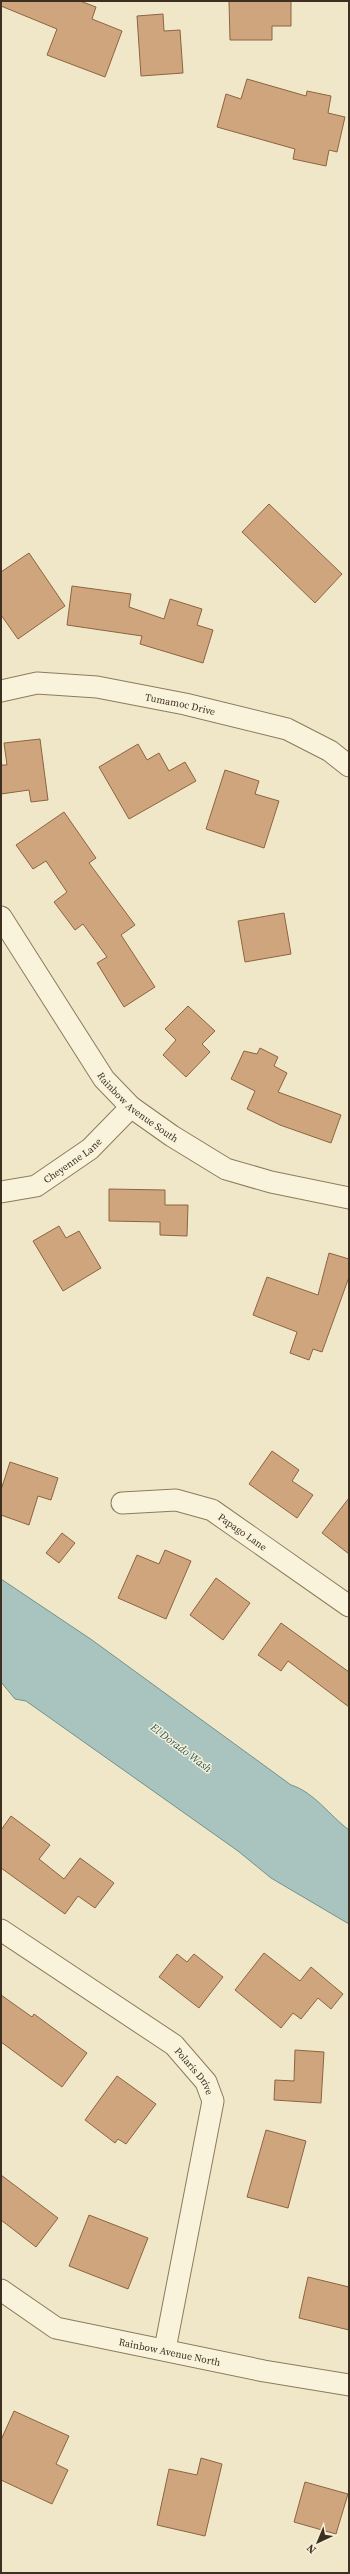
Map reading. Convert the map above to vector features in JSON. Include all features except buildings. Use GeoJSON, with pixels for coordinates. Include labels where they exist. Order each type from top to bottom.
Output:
{"type":"FeatureCollection","features":[{"type":"Feature","properties":{"kind":"street","name":"Tumamoc Drive"},"geometry":{"type":"LineString","coordinates":[[1,691],[37,683],[96,687],[185,704],[287,729],[330,751],[349,766]]}},
{"type":"Feature","properties":{"kind":"street","name":"Rainbow Avenue South"},"geometry":{"type":"LineString","coordinates":[[1,917],[104,1079],[132,1107],[172,1136],[226,1169],[271,1182],[349,1198]]}},
{"type":"Feature","properties":{"kind":"street","name":"Cheyenne Lane"},"geometry":{"type":"LineString","coordinates":[[1,1192],[36,1186],[90,1149],[132,1107]]}},
{"type":"Feature","properties":{"kind":"street","name":"Papago Lane"},"geometry":{"type":"LineString","coordinates":[[122,1502],[176,1500],[212,1510],[349,1606]]}},
{"type":"Feature","properties":{"kind":"street","name":"Polaris Drive"},"geometry":{"type":"LineString","coordinates":[[1,1930],[174,2045],[206,2082],[213,2101],[165,2349]]}},
{"type":"Feature","properties":{"kind":"street","name":"Rainbow Avenue North"},"geometry":{"type":"LineString","coordinates":[[1,2290],[56,2328],[165,2349],[264,2371],[349,2385]]}},
{"type":"Feature","properties":{"kind":"water","name":"El Dorado Wash"},"geometry":{"type":"Polygon","coordinates":[[[1,1579],[92,1640],[291,1785],[307,1793],[349,1830],[349,1924],[271,1878],[238,1851],[26,1701],[15,1699],[1,1682],[1,1579]]]}}]}
